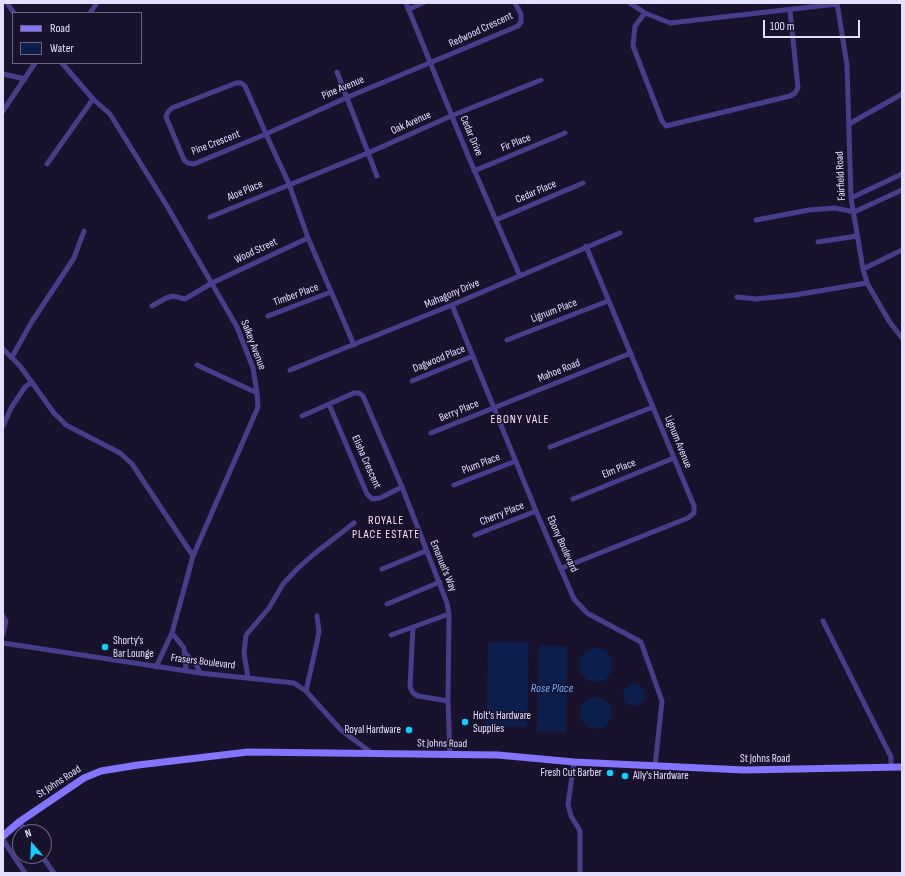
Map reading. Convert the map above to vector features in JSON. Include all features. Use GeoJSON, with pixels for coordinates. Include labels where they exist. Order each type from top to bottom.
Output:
{"type":"FeatureCollection","features":[{"type":"Feature","properties":{"kind":"main road","name":"St Johns Road"},"geometry":{"type":"LineString","coordinates":[[3,836],[19,822],[84,778],[115,768],[248,752],[275,751],[450,756],[498,755],[574,762],[744,770],[902,767]]}},
{"type":"Feature","properties":{"kind":"street"},"geometry":{"type":"LineString","coordinates":[[8,3],[13,12]]}},
{"type":"Feature","properties":{"kind":"street"},"geometry":{"type":"LineString","coordinates":[[91,12],[97,3]]}},
{"type":"Feature","properties":{"kind":"street","name":"Cedar Drive"},"geometry":{"type":"LineString","coordinates":[[406,3],[451,116],[520,276]]}},
{"type":"Feature","properties":{"kind":"street"},"geometry":{"type":"LineString","coordinates":[[409,9],[423,3]]}},
{"type":"Feature","properties":{"kind":"street","name":"Redwood Crescent"},"geometry":{"type":"LineString","coordinates":[[430,63],[518,26],[521,22],[521,14],[515,3]]}},
{"type":"Feature","properties":{"kind":"street"},"geometry":{"type":"LineString","coordinates":[[630,3],[645,13],[670,23],[790,11],[837,4]]}},
{"type":"Feature","properties":{"kind":"street","name":"Fairfield Road"},"geometry":{"type":"LineString","coordinates":[[837,4],[847,65],[851,198],[863,270],[867,283],[889,321],[900,331],[902,338]]}},
{"type":"Feature","properties":{"kind":"street"},"geometry":{"type":"LineString","coordinates":[[645,13],[635,26],[633,46],[662,121],[666,126],[790,96],[795,93],[798,88],[790,11]]}},
{"type":"Feature","properties":{"kind":"street","name":"Pine Avenue"},"geometry":{"type":"LineString","coordinates":[[266,134],[348,97],[430,63]]}},
{"type":"Feature","properties":{"kind":"street"},"geometry":{"type":"LineString","coordinates":[[3,111],[34,64]]}},
{"type":"Feature","properties":{"kind":"street","name":"Salkey Avenue"},"geometry":{"type":"LineString","coordinates":[[63,64],[93,99],[110,114],[212,283],[237,327],[253,368],[257,393],[258,407],[193,556],[172,633],[156,667]]}},
{"type":"Feature","properties":{"kind":"street"},"geometry":{"type":"LineString","coordinates":[[337,72],[348,97],[377,176]]}},
{"type":"Feature","properties":{"kind":"street"},"geometry":{"type":"LineString","coordinates":[[3,74],[25,79]]}},
{"type":"Feature","properties":{"kind":"street","name":"Oak Avenue"},"geometry":{"type":"LineString","coordinates":[[288,184],[368,153],[451,116],[541,80]]}},
{"type":"Feature","properties":{"kind":"street","name":"Pine Crescent"},"geometry":{"type":"LineString","coordinates":[[241,83],[245,86],[266,134],[194,164],[188,163],[184,160],[166,117],[172,108],[229,86],[241,83]]}},
{"type":"Feature","properties":{"kind":"street"},"geometry":{"type":"LineString","coordinates":[[849,124],[902,94]]}},
{"type":"Feature","properties":{"kind":"street"},"geometry":{"type":"LineString","coordinates":[[46,164],[93,99]]}},
{"type":"Feature","properties":{"kind":"street","name":"Fir Place"},"geometry":{"type":"LineString","coordinates":[[474,171],[565,133]]}},
{"type":"Feature","properties":{"kind":"street"},"geometry":{"type":"LineString","coordinates":[[266,134],[288,184],[308,238],[354,345]]}},
{"type":"Feature","properties":{"kind":"street"},"geometry":{"type":"LineString","coordinates":[[851,198],[902,174]]}},
{"type":"Feature","properties":{"kind":"street","name":"Cedar Place"},"geometry":{"type":"LineString","coordinates":[[496,220],[583,183]]}},
{"type":"Feature","properties":{"kind":"street","name":"Aloe Place"},"geometry":{"type":"LineString","coordinates":[[210,217],[288,184]]}},
{"type":"Feature","properties":{"kind":"street"},"geometry":{"type":"LineString","coordinates":[[756,220],[809,210],[835,208],[854,212],[902,190]]}},
{"type":"Feature","properties":{"kind":"street"},"geometry":{"type":"LineString","coordinates":[[12,357],[31,323],[74,258],[84,231]]}},
{"type":"Feature","properties":{"kind":"street","name":"Mahagony Drive"},"geometry":{"type":"LineString","coordinates":[[290,370],[452,305],[586,246],[620,233]]}},
{"type":"Feature","properties":{"kind":"street"},"geometry":{"type":"LineString","coordinates":[[818,242],[857,236]]}},
{"type":"Feature","properties":{"kind":"street","name":"Wood Street"},"geometry":{"type":"LineString","coordinates":[[152,306],[166,298],[173,296],[185,299],[212,283],[308,238]]}},
{"type":"Feature","properties":{"kind":"street","name":"Lignum Avenue"},"geometry":{"type":"LineString","coordinates":[[562,568],[688,518],[694,513],[694,506],[586,246]]}},
{"type":"Feature","properties":{"kind":"street"},"geometry":{"type":"LineString","coordinates":[[863,270],[902,250]]}},
{"type":"Feature","properties":{"kind":"street"},"geometry":{"type":"LineString","coordinates":[[737,297],[756,299],[795,295],[867,283]]}},
{"type":"Feature","properties":{"kind":"street","name":"Timber Place"},"geometry":{"type":"LineString","coordinates":[[268,316],[331,292]]}},
{"type":"Feature","properties":{"kind":"street","name":"Lignum Place"},"geometry":{"type":"LineString","coordinates":[[507,340],[608,301]]}},
{"type":"Feature","properties":{"kind":"street","name":"Ebony Boulevard"},"geometry":{"type":"LineString","coordinates":[[452,305],[536,511],[574,598],[587,613],[641,642],[662,701],[655,766]]}},
{"type":"Feature","properties":{"kind":"street"},"geometry":{"type":"LineString","coordinates":[[3,348],[32,382],[54,413],[66,425],[76,432],[120,453],[132,464],[193,556]]}},
{"type":"Feature","properties":{"kind":"street","name":"Mahoe Road"},"geometry":{"type":"LineString","coordinates":[[494,407],[631,353]]}},
{"type":"Feature","properties":{"kind":"street","name":"Dagwood Place"},"geometry":{"type":"LineString","coordinates":[[412,381],[473,356]]}},
{"type":"Feature","properties":{"kind":"street"},"geometry":{"type":"LineString","coordinates":[[197,365],[257,393]]}},
{"type":"Feature","properties":{"kind":"street"},"geometry":{"type":"LineString","coordinates":[[3,426],[11,408],[25,387],[32,382]]}},
{"type":"Feature","properties":{"kind":"street","name":"Emanuel's Way"},"geometry":{"type":"LineString","coordinates":[[329,404],[354,393],[359,393],[363,396],[402,487],[426,551],[440,582],[449,614],[448,701],[450,756]]}},
{"type":"Feature","properties":{"kind":"street"},"geometry":{"type":"LineString","coordinates":[[302,416],[329,404]]}},
{"type":"Feature","properties":{"kind":"street","name":"Elisha Crescent"},"geometry":{"type":"LineString","coordinates":[[329,404],[367,494],[372,498],[380,498],[402,487]]}},
{"type":"Feature","properties":{"kind":"street","name":"Berry Place"},"geometry":{"type":"LineString","coordinates":[[431,432],[494,407]]}},
{"type":"Feature","properties":{"kind":"street"},"geometry":{"type":"LineString","coordinates":[[550,447],[653,407]]}},
{"type":"Feature","properties":{"kind":"street","name":"Elm Place"},"geometry":{"type":"LineString","coordinates":[[572,499],[674,458]]}},
{"type":"Feature","properties":{"kind":"street","name":"Plum Place"},"geometry":{"type":"LineString","coordinates":[[454,485],[516,461]]}},
{"type":"Feature","properties":{"kind":"street","name":"Cherry Place"},"geometry":{"type":"LineString","coordinates":[[475,535],[536,511]]}},
{"type":"Feature","properties":{"kind":"street"},"geometry":{"type":"LineString","coordinates":[[248,678],[244,654],[246,634],[269,608],[283,584],[297,569],[354,523]]}},
{"type":"Feature","properties":{"kind":"street"},"geometry":{"type":"LineString","coordinates":[[382,569],[426,551]]}},
{"type":"Feature","properties":{"kind":"street"},"geometry":{"type":"LineString","coordinates":[[387,604],[440,582]]}},
{"type":"Feature","properties":{"kind":"street"},"geometry":{"type":"LineString","coordinates":[[391,635],[449,614]]}},
{"type":"Feature","properties":{"kind":"street"},"geometry":{"type":"LineString","coordinates":[[3,616],[6,621],[3,634]]}},
{"type":"Feature","properties":{"kind":"street"},"geometry":{"type":"LineString","coordinates":[[306,691],[319,631],[316,616]]}},
{"type":"Feature","properties":{"kind":"street"},"geometry":{"type":"LineString","coordinates":[[823,621],[891,756],[892,767]]}},
{"type":"Feature","properties":{"kind":"street"},"geometry":{"type":"LineString","coordinates":[[413,627],[410,687],[413,693],[418,696],[448,701]]}},
{"type":"Feature","properties":{"kind":"street"},"geometry":{"type":"LineString","coordinates":[[172,633],[179,641],[185,653],[196,664],[200,673]]}},
{"type":"Feature","properties":{"kind":"street","name":"Frasers Boulevard"},"geometry":{"type":"LineString","coordinates":[[3,643],[200,673],[294,682],[306,691],[341,730],[374,754]]}},
{"type":"Feature","properties":{"kind":"street"},"geometry":{"type":"LineString","coordinates":[[185,653],[186,670]]}},
{"type":"Feature","properties":{"kind":"street"},"geometry":{"type":"LineString","coordinates":[[574,762],[568,804],[571,816],[580,831],[580,873]]}},
{"type":"Feature","properties":{"kind":"street"},"geometry":{"type":"LineString","coordinates":[[3,840],[25,873]]}},
{"type":"Feature","properties":{"kind":"street"},"geometry":{"type":"LineString","coordinates":[[48,864],[54,873]]}},
{"type":"Feature","properties":{"kind":"water"},"geometry":{"type":"Polygon","coordinates":[[[488,642],[529,642],[527,727],[486,726],[488,642]]]}},
{"type":"Feature","properties":{"kind":"water","name":"Rose Place"},"geometry":{"type":"Polygon","coordinates":[[[539,646],[567,646],[566,732],[537,731],[539,646]]]}},
{"type":"Feature","properties":{"kind":"water"},"geometry":{"type":"Polygon","coordinates":[[[599,648],[608,653],[612,658],[612,672],[608,677],[603,681],[593,682],[589,681],[580,672],[579,662],[580,658],[589,649],[599,648]]]}},
{"type":"Feature","properties":{"kind":"water"},"geometry":{"type":"Polygon","coordinates":[[[634,684],[642,687],[645,695],[642,703],[634,706],[626,703],[623,695],[626,687],[634,684]]]}},
{"type":"Feature","properties":{"kind":"water"},"geometry":{"type":"Polygon","coordinates":[[[596,697],[607,702],[612,713],[607,724],[596,729],[585,724],[580,713],[585,702],[596,697]]]}},
{"type":"Feature","properties":{"kind":"place","name":"Shorty's Bar Lounge"},"geometry":{"type":"Point","coordinates":[105,647]}},
{"type":"Feature","properties":{"kind":"place","name":"Holt's Hardware Supplies"},"geometry":{"type":"Point","coordinates":[465,722]}},
{"type":"Feature","properties":{"kind":"place","name":"Royal Hardware"},"geometry":{"type":"Point","coordinates":[409,730]}},
{"type":"Feature","properties":{"kind":"place","name":"Fresh Cut Barber"},"geometry":{"type":"Point","coordinates":[610,773]}},
{"type":"Feature","properties":{"kind":"place","name":"Ally's Hardware"},"geometry":{"type":"Point","coordinates":[625,776]}},
{"type":"Feature","properties":{"kind":"district","name":"EBONY VALE"},"geometry":{"type":"Point","coordinates":[520,420]}},
{"type":"Feature","properties":{"kind":"district","name":"ROYALE PLACE ESTATE"},"geometry":{"type":"Point","coordinates":[386,528]}}]}
